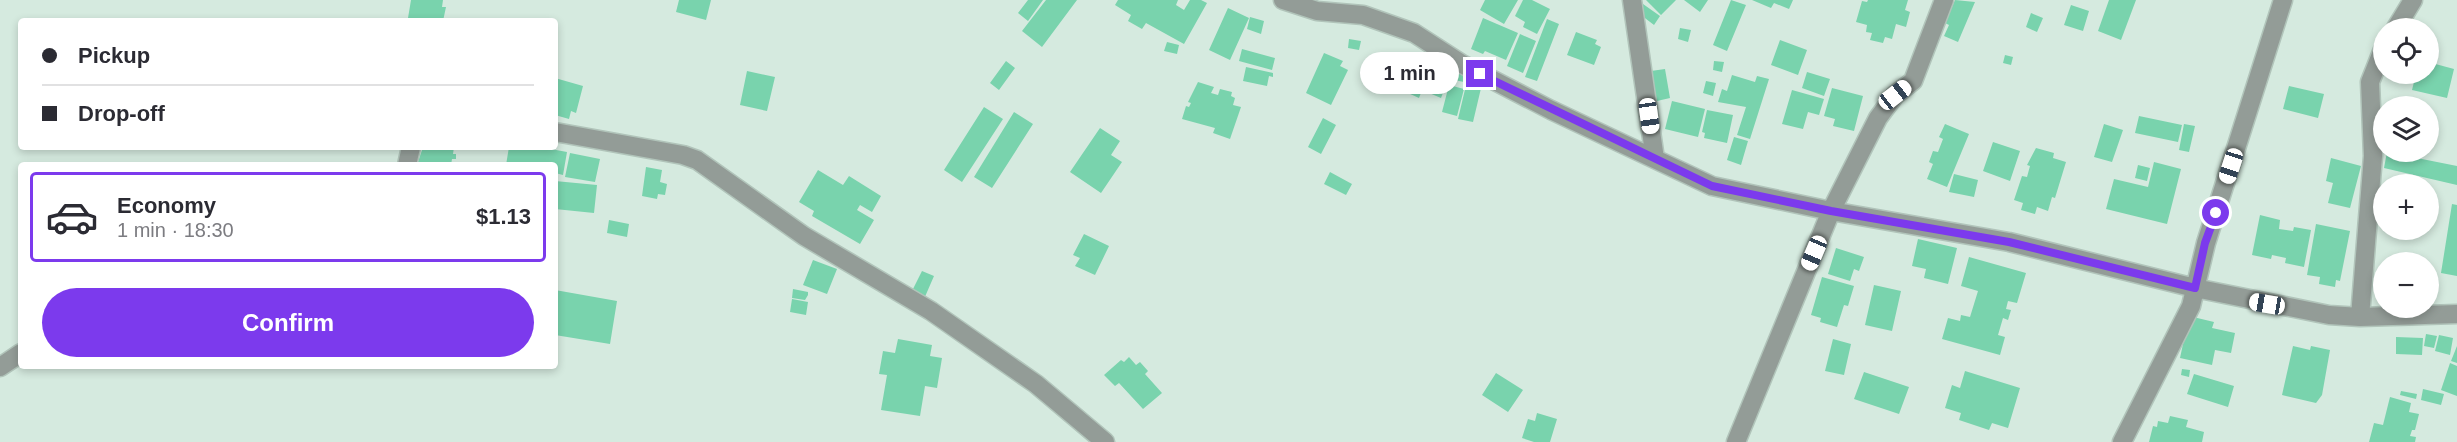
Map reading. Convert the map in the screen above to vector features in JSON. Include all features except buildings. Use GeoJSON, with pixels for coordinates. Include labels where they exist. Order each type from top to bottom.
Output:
{"type":"FeatureCollection","features":[{"type":"Feature","properties":{"kind":"street"},"geometry":{"type":"LineString","coordinates":[[1282,0],[1317,11],[1363,15],[1414,33],[1472,70],[1712,186],[1831,211],[2009,242],[2195,288],[2329,315],[2360,317],[2457,314]]}},
{"type":"Feature","properties":{"kind":"street"},"geometry":{"type":"LineString","coordinates":[[1632,0],[1655,159]]}},
{"type":"Feature","properties":{"kind":"street"},"geometry":{"type":"LineString","coordinates":[[1736,442],[1831,211],[1878,118],[1895,95],[1913,81],[1944,0]]}},
{"type":"Feature","properties":{"kind":"street"},"geometry":{"type":"LineString","coordinates":[[2122,442],[2191,306],[2205,243],[2283,0]]}},
{"type":"Feature","properties":{"kind":"street"},"geometry":{"type":"LineString","coordinates":[[2402,18],[2413,0]]}},
{"type":"Feature","properties":{"kind":"street"},"geometry":{"type":"LineString","coordinates":[[2360,317],[2373,156],[2370,81],[2373,74]]}},
{"type":"Feature","properties":{"kind":"street"},"geometry":{"type":"LineString","coordinates":[[558,133],[683,155],[697,160],[804,236],[931,311],[1036,384],[1105,442]]}},
{"type":"Feature","properties":{"kind":"street"},"geometry":{"type":"LineString","coordinates":[[0,367],[18,355]]}},
{"type":"Feature","properties":{"kind":"route"},"geometry":{"type":"LineString","coordinates":[[1480,74],[1712,186],[1831,211],[2009,242],[2118,271],[2195,288],[2205,243],[2216,213]]}}]}
